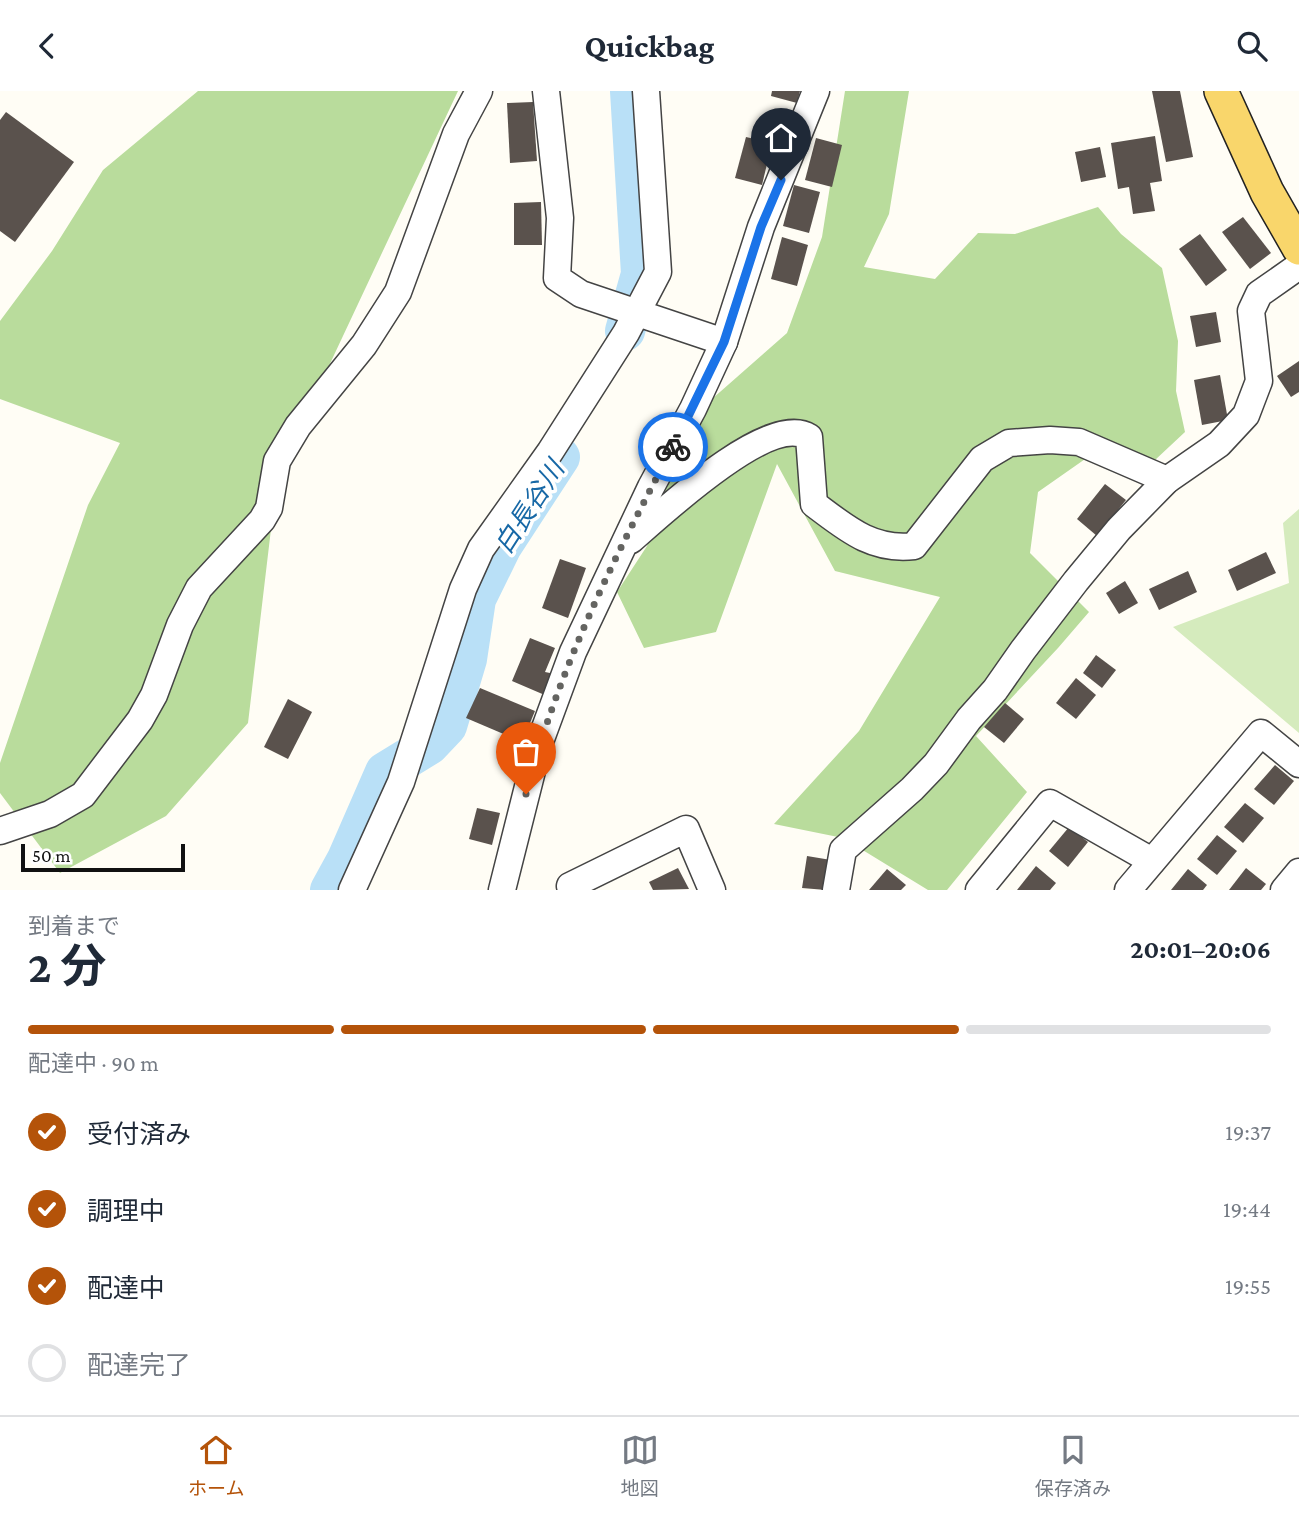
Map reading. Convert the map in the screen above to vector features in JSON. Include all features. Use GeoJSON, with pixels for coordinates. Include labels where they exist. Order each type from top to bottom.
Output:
{"type":"FeatureCollection","features":[{"type":"Feature","properties":{"kind":"main road"},"geometry":{"type":"LineString","coordinates":[[1221,91],[1267,192],[1299,248]]}},
{"type":"Feature","properties":{"kind":"street"},"geometry":{"type":"LineString","coordinates":[[0,831],[50,814],[83,795],[139,720],[159,687],[180,625],[199,588],[262,520],[269,508],[277,461],[298,426],[364,345],[398,292],[456,134],[479,91]]}},
{"type":"Feature","properties":{"kind":"street"},"geometry":{"type":"LineString","coordinates":[[546,91],[560,218],[557,278],[581,294],[724,342]]}},
{"type":"Feature","properties":{"kind":"street"},"geometry":{"type":"LineString","coordinates":[[352,890],[401,782],[463,589],[481,549],[550,451],[638,313],[658,272],[646,91]]}},
{"type":"Feature","properties":{"kind":"street"},"geometry":{"type":"LineString","coordinates":[[502,890],[538,747],[573,652],[724,342],[761,227],[816,91]]}},
{"type":"Feature","properties":{"kind":"street"},"geometry":{"type":"LineString","coordinates":[[836,890],[843,850],[936,764],[1119,529],[1167,480],[1219,444],[1246,415],[1259,381],[1251,311],[1259,294],[1299,266]]}},
{"type":"Feature","properties":{"kind":"street"},"geometry":{"type":"LineString","coordinates":[[622,547],[721,465],[784,434],[800,433],[809,437],[814,504],[867,541],[897,548],[914,546],[982,459],[1009,443],[1049,440],[1079,442],[1167,480]]}},
{"type":"Feature","properties":{"kind":"street"},"geometry":{"type":"LineString","coordinates":[[1128,890],[1261,733],[1299,764]]}},
{"type":"Feature","properties":{"kind":"street"},"geometry":{"type":"LineString","coordinates":[[979,890],[1050,803],[1152,861]]}},
{"type":"Feature","properties":{"kind":"street"},"geometry":{"type":"LineString","coordinates":[[572,890],[570,886],[686,829],[712,890]]}},
{"type":"Feature","properties":{"kind":"street"},"geometry":{"type":"LineString","coordinates":[[1284,890],[1299,872]]}},
{"type":"Feature","properties":{"kind":"green space"},"geometry":{"type":"Polygon","coordinates":[[[198,91],[458,91],[327,370],[283,428],[248,723],[166,816],[60,873],[0,793],[0,763],[88,505],[120,443],[0,399],[0,321],[52,251],[103,170],[198,91]]]}},
{"type":"Feature","properties":{"kind":"green space"},"geometry":{"type":"Polygon","coordinates":[[[845,91],[909,91],[889,214],[864,267],[935,279],[978,233],[1015,234],[1098,207],[1121,234],[1162,268],[1178,341],[1176,391],[1185,432],[1139,475],[1088,457],[1038,492],[1030,553],[1089,612],[976,736],[1027,792],[947,890],[928,890],[843,838],[774,824],[859,731],[940,597],[835,571],[777,464],[716,632],[644,648],[617,592],[647,546],[687,421],[787,333],[822,237],[845,91]]]}},
{"type":"Feature","properties":{"kind":"green space"},"geometry":{"type":"Polygon","coordinates":[[[1299,509],[1299,733],[1173,627],[1289,583],[1283,523],[1299,509]]]}},
{"type":"Feature","properties":{"kind":"building"},"geometry":{"type":"Polygon","coordinates":[[[772,91],[800,91],[797,103],[771,96],[772,91]]]}},
{"type":"Feature","properties":{"kind":"building"},"geometry":{"type":"Polygon","coordinates":[[[1152,91],[1180,91],[1193,157],[1166,162],[1152,91]]]}},
{"type":"Feature","properties":{"kind":"building"},"geometry":{"type":"Polygon","coordinates":[[[533,102],[537,161],[510,163],[507,103],[533,102]]]}},
{"type":"Feature","properties":{"kind":"building"},"geometry":{"type":"Polygon","coordinates":[[[6,112],[74,162],[15,242],[0,231],[0,120],[6,112]]]}},
{"type":"Feature","properties":{"kind":"building"},"geometry":{"type":"Polygon","coordinates":[[[1155,136],[1162,181],[1150,183],[1155,211],[1133,214],[1129,187],[1118,189],[1111,143],[1155,136]]]}},
{"type":"Feature","properties":{"kind":"building"},"geometry":{"type":"Polygon","coordinates":[[[746,137],[772,143],[762,185],[735,178],[746,137]]]}},
{"type":"Feature","properties":{"kind":"building"},"geometry":{"type":"Polygon","coordinates":[[[816,138],[842,145],[832,187],[805,180],[816,138]]]}},
{"type":"Feature","properties":{"kind":"building"},"geometry":{"type":"Polygon","coordinates":[[[1100,147],[1106,177],[1081,182],[1075,152],[1100,147]]]}},
{"type":"Feature","properties":{"kind":"building"},"geometry":{"type":"Polygon","coordinates":[[[794,185],[820,192],[809,233],[783,226],[794,185]]]}},
{"type":"Feature","properties":{"kind":"building"},"geometry":{"type":"Polygon","coordinates":[[[541,202],[542,245],[514,245],[514,203],[541,202]]]}},
{"type":"Feature","properties":{"kind":"building"},"geometry":{"type":"Polygon","coordinates":[[[1243,217],[1271,253],[1250,269],[1222,232],[1243,217]]]}},
{"type":"Feature","properties":{"kind":"building"},"geometry":{"type":"Polygon","coordinates":[[[1200,234],[1227,270],[1206,286],[1179,249],[1200,234]]]}},
{"type":"Feature","properties":{"kind":"building"},"geometry":{"type":"Polygon","coordinates":[[[782,237],[808,245],[797,286],[771,279],[782,237]]]}},
{"type":"Feature","properties":{"kind":"building"},"geometry":{"type":"Polygon","coordinates":[[[1216,312],[1221,342],[1196,347],[1190,316],[1216,312]]]}},
{"type":"Feature","properties":{"kind":"building"},"geometry":{"type":"Polygon","coordinates":[[[1299,361],[1299,392],[1291,397],[1277,376],[1299,361]]]}},
{"type":"Feature","properties":{"kind":"building"},"geometry":{"type":"Polygon","coordinates":[[[1220,375],[1228,420],[1202,425],[1194,380],[1220,375]]]}},
{"type":"Feature","properties":{"kind":"building"},"geometry":{"type":"Polygon","coordinates":[[[1105,484],[1126,500],[1097,536],[1077,519],[1105,484]]]}},
{"type":"Feature","properties":{"kind":"building"},"geometry":{"type":"Polygon","coordinates":[[[1266,552],[1276,573],[1237,591],[1228,570],[1266,552]]]}},
{"type":"Feature","properties":{"kind":"building"},"geometry":{"type":"Polygon","coordinates":[[[560,559],[586,568],[568,618],[542,608],[560,559]]]}},
{"type":"Feature","properties":{"kind":"building"},"geometry":{"type":"Polygon","coordinates":[[[1188,571],[1197,592],[1159,610],[1149,589],[1188,571]]]}},
{"type":"Feature","properties":{"kind":"building"},"geometry":{"type":"Polygon","coordinates":[[[1125,581],[1138,603],[1119,614],[1106,593],[1125,581]]]}},
{"type":"Feature","properties":{"kind":"building"},"geometry":{"type":"Polygon","coordinates":[[[530,638],[555,648],[545,672],[555,674],[547,696],[512,681],[530,638]]]}},
{"type":"Feature","properties":{"kind":"building"},"geometry":{"type":"Polygon","coordinates":[[[1096,655],[1116,670],[1102,688],[1083,673],[1096,655]]]}},
{"type":"Feature","properties":{"kind":"building"},"geometry":{"type":"Polygon","coordinates":[[[1076,678],[1096,695],[1076,719],[1056,703],[1076,678]]]}},
{"type":"Feature","properties":{"kind":"building"},"geometry":{"type":"Polygon","coordinates":[[[480,688],[535,711],[522,742],[466,718],[480,688]]]}},
{"type":"Feature","properties":{"kind":"building"},"geometry":{"type":"Polygon","coordinates":[[[288,699],[312,712],[288,759],[264,747],[288,699]]]}},
{"type":"Feature","properties":{"kind":"building"},"geometry":{"type":"Polygon","coordinates":[[[1005,703],[1024,719],[1004,743],[984,727],[1005,703]]]}},
{"type":"Feature","properties":{"kind":"building"},"geometry":{"type":"Polygon","coordinates":[[[1275,765],[1294,781],[1274,805],[1254,789],[1275,765]]]}},
{"type":"Feature","properties":{"kind":"building"},"geometry":{"type":"Polygon","coordinates":[[[1245,803],[1264,818],[1243,843],[1224,827],[1245,803]]]}},
{"type":"Feature","properties":{"kind":"building"},"geometry":{"type":"Polygon","coordinates":[[[477,808],[500,813],[492,845],[469,839],[477,808]]]}},
{"type":"Feature","properties":{"kind":"building"},"geometry":{"type":"Polygon","coordinates":[[[1069,827],[1088,842],[1068,867],[1049,851],[1069,827]]]}},
{"type":"Feature","properties":{"kind":"building"},"geometry":{"type":"Polygon","coordinates":[[[1217,835],[1237,851],[1217,875],[1197,859],[1217,835]]]}},
{"type":"Feature","properties":{"kind":"building"},"geometry":{"type":"Polygon","coordinates":[[[807,856],[831,860],[826,890],[802,888],[807,856]]]}},
{"type":"Feature","properties":{"kind":"building"},"geometry":{"type":"Polygon","coordinates":[[[1036,866],[1056,883],[1050,890],[1017,890],[1036,866]]]}},
{"type":"Feature","properties":{"kind":"building"},"geometry":{"type":"Polygon","coordinates":[[[678,868],[689,889],[653,890],[649,882],[678,868]]]}},
{"type":"Feature","properties":{"kind":"building"},"geometry":{"type":"Polygon","coordinates":[[[1246,868],[1266,884],[1261,890],[1229,890],[1246,868]]]}},
{"type":"Feature","properties":{"kind":"building"},"geometry":{"type":"Polygon","coordinates":[[[887,869],[906,885],[901,890],[869,890],[887,869]]]}},
{"type":"Feature","properties":{"kind":"building"},"geometry":{"type":"Polygon","coordinates":[[[1188,869],[1207,885],[1203,890],[1171,890],[1188,869]]]}},
{"type":"Feature","properties":{"kind":"waterway","name":"白長谷川"},"geometry":{"type":"LineString","coordinates":[[625,331],[641,274],[630,91]]}},
{"type":"Feature","properties":{"kind":"waterway","name":"白長谷川"},"geometry":{"type":"LineString","coordinates":[[330,890],[347,859],[385,772],[429,745],[447,726],[467,659],[476,599],[502,546],[560,457]]}},
{"type":"Feature","properties":{"kind":"way so far"},"geometry":{"type":"LineString","coordinates":[[526,794],[538,747],[573,652],[651,487],[673,447]]}},
{"type":"Feature","properties":{"kind":"route"},"geometry":{"type":"LineString","coordinates":[[673,447],[724,342],[761,227],[781,180]]}}]}
